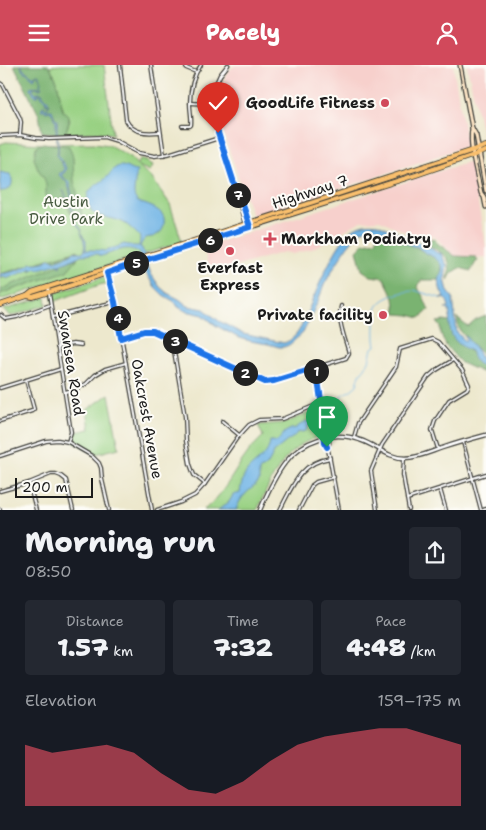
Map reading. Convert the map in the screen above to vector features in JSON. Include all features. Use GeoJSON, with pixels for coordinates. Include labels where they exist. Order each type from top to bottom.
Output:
{"type":"FeatureCollection","features":[{"type":"Feature","properties":{"kind":"main road"},"geometry":{"type":"LineString","coordinates":[[460,65],[472,128],[476,135],[479,151],[486,192],[484,197]]}},
{"type":"Feature","properties":{"kind":"main road"},"geometry":{"type":"LineString","coordinates":[[472,128],[470,136],[481,193],[486,207]]}},
{"type":"Feature","properties":{"kind":"main road","name":"Highway 7"},"geometry":{"type":"LineString","coordinates":[[479,151],[486,146]]}},
{"type":"Feature","properties":{"kind":"main road","name":"Highway 7"},"geometry":{"type":"LineString","coordinates":[[0,305],[27,296],[33,297],[48,290],[138,260],[473,152],[486,151]]}},
{"type":"Feature","properties":{"kind":"main road","name":"Highway 7"},"geometry":{"type":"LineString","coordinates":[[48,290],[72,285],[138,260]]}},
{"type":"Feature","properties":{"kind":"street"},"geometry":{"type":"LineString","coordinates":[[120,65],[128,124],[143,133],[160,132]]}},
{"type":"Feature","properties":{"kind":"street"},"geometry":{"type":"LineString","coordinates":[[151,65],[164,155]]}},
{"type":"Feature","properties":{"kind":"street"},"geometry":{"type":"LineString","coordinates":[[182,126],[191,125],[190,103],[192,89],[196,73],[201,65]]}},
{"type":"Feature","properties":{"kind":"street"},"geometry":{"type":"LineString","coordinates":[[228,65],[217,80],[211,104],[213,119],[240,202],[243,205],[248,225]]}},
{"type":"Feature","properties":{"kind":"street"},"geometry":{"type":"LineString","coordinates":[[186,68],[196,73]]}},
{"type":"Feature","properties":{"kind":"street"},"geometry":{"type":"LineString","coordinates":[[0,83],[3,85],[20,118],[20,135]]}},
{"type":"Feature","properties":{"kind":"street"},"geometry":{"type":"LineString","coordinates":[[190,103],[211,104]]}},
{"type":"Feature","properties":{"kind":"street"},"geometry":{"type":"LineString","coordinates":[[0,136],[20,135],[41,139],[104,137],[117,141],[139,153],[155,156],[220,138]]}},
{"type":"Feature","properties":{"kind":"street","name":"Oakcrest Avenue"},"geometry":{"type":"LineString","coordinates":[[107,273],[115,302],[152,510]]}},
{"type":"Feature","properties":{"kind":"street","name":"Swansea Road"},"geometry":{"type":"LineString","coordinates":[[48,290],[71,431],[68,442]]}},
{"type":"Feature","properties":{"kind":"street"},"geometry":{"type":"LineString","coordinates":[[53,317],[115,302]]}},
{"type":"Feature","properties":{"kind":"street"},"geometry":{"type":"LineString","coordinates":[[1,315],[6,319],[11,318],[50,305]]}},
{"type":"Feature","properties":{"kind":"street"},"geometry":{"type":"LineString","coordinates":[[121,338],[153,331],[265,382],[274,381],[348,356],[349,353],[339,314],[341,306]]}},
{"type":"Feature","properties":{"kind":"street"},"geometry":{"type":"LineString","coordinates":[[172,339],[185,417],[186,441],[190,464],[194,475],[205,483]]}},
{"type":"Feature","properties":{"kind":"street"},"geometry":{"type":"LineString","coordinates":[[354,438],[360,419],[396,367],[401,348],[432,339],[438,342],[464,373],[469,386],[449,400],[435,421],[432,430],[438,449]]}},
{"type":"Feature","properties":{"kind":"street"},"geometry":{"type":"LineString","coordinates":[[57,347],[73,343],[82,345]]}},
{"type":"Feature","properties":{"kind":"street"},"geometry":{"type":"LineString","coordinates":[[376,510],[371,476],[372,468],[388,434],[428,377],[453,360]]}},
{"type":"Feature","properties":{"kind":"street"},"geometry":{"type":"LineString","coordinates":[[65,392],[86,384],[105,369],[126,363]]}},
{"type":"Feature","properties":{"kind":"street"},"geometry":{"type":"LineString","coordinates":[[316,368],[339,510]]}},
{"type":"Feature","properties":{"kind":"street"},"geometry":{"type":"LineString","coordinates":[[0,388],[61,369]]}},
{"type":"Feature","properties":{"kind":"street"},"geometry":{"type":"LineString","coordinates":[[0,421],[34,409],[26,380]]}},
{"type":"Feature","properties":{"kind":"street"},"geometry":{"type":"LineString","coordinates":[[157,510],[195,495],[239,435],[255,421],[282,419],[321,403]]}},
{"type":"Feature","properties":{"kind":"street"},"geometry":{"type":"LineString","coordinates":[[222,421],[239,435]]}},
{"type":"Feature","properties":{"kind":"street"},"geometry":{"type":"LineString","coordinates":[[260,510],[288,458],[306,444],[327,437],[342,436],[354,438],[394,456],[404,458],[417,457],[486,435]]}},
{"type":"Feature","properties":{"kind":"street"},"geometry":{"type":"LineString","coordinates":[[0,455],[46,441],[58,440],[68,442],[92,456],[98,463],[101,468],[109,510]]}},
{"type":"Feature","properties":{"kind":"street"},"geometry":{"type":"LineString","coordinates":[[463,441],[483,510]]}},
{"type":"Feature","properties":{"kind":"street"},"geometry":{"type":"LineString","coordinates":[[280,510],[295,480],[302,472],[319,460],[330,458]]}},
{"type":"Feature","properties":{"kind":"street"},"geometry":{"type":"LineString","coordinates":[[404,458],[403,475],[409,510]]}},
{"type":"Feature","properties":{"kind":"street"},"geometry":{"type":"LineString","coordinates":[[0,491],[56,474],[65,479],[67,483],[73,510]]}},
{"type":"Feature","properties":{"kind":"street"},"geometry":{"type":"LineString","coordinates":[[407,499],[486,474]]}},
{"type":"Feature","properties":{"kind":"street"},"geometry":{"type":"LineString","coordinates":[[299,510],[312,485],[334,477]]}},
{"type":"Feature","properties":{"kind":"street"},"geometry":{"type":"LineString","coordinates":[[29,483],[36,510]]}},
{"type":"Feature","properties":{"kind":"street"},"geometry":{"type":"LineString","coordinates":[[440,489],[446,510]]}},
{"type":"Feature","properties":{"kind":"shaded area"},"geometry":{"type":"Polygon","coordinates":[[[236,65],[453,65],[467,146],[252,216],[219,121],[216,102],[228,71],[236,65]]]}},
{"type":"Feature","properties":{"kind":"shaded area"},"geometry":{"type":"Polygon","coordinates":[[[467,65],[486,65],[486,138],[483,139],[467,65]]]}},
{"type":"Feature","properties":{"kind":"shaded area"},"geometry":{"type":"Polygon","coordinates":[[[468,162],[471,163],[486,248],[486,258],[455,256],[433,235],[426,242],[380,220],[361,221],[312,249],[293,254],[284,252],[211,274],[203,247],[468,162]]]}},
{"type":"Feature","properties":{"kind":"green space"},"geometry":{"type":"Polygon","coordinates":[[[14,65],[49,65],[57,81],[63,111],[69,119],[65,134],[42,132],[39,115],[14,65]]]}},
{"type":"Feature","properties":{"kind":"green space"},"geometry":{"type":"Polygon","coordinates":[[[104,65],[113,134],[99,132],[65,134],[70,120],[63,111],[57,81],[50,66],[104,65]]]}},
{"type":"Feature","properties":{"kind":"green space","name":"Austin Drive Park"},"geometry":{"type":"Polygon","coordinates":[[[6,142],[42,144],[94,143],[109,145],[131,157],[137,165],[141,158],[153,165],[150,171],[138,166],[151,177],[170,204],[182,242],[0,300],[0,144],[6,142]]]}},
{"type":"Feature","properties":{"kind":"green space"},"geometry":{"type":"Polygon","coordinates":[[[43,143],[69,146],[73,157],[74,181],[82,219],[72,214],[64,197],[52,203],[46,196],[44,178],[34,158],[36,147],[43,143]]]}},
{"type":"Feature","properties":{"kind":"green space"},"geometry":{"type":"Polygon","coordinates":[[[379,231],[407,242],[442,262],[441,280],[422,280],[417,286],[429,310],[420,318],[396,314],[394,298],[384,278],[371,276],[362,270],[357,250],[364,243],[376,241],[379,231]]]}},
{"type":"Feature","properties":{"kind":"green space"},"geometry":{"type":"Polygon","coordinates":[[[434,238],[437,243],[455,256],[476,257],[478,261],[471,271],[460,268],[452,273],[448,280],[449,262],[445,256],[430,246],[430,239],[434,238]]]}},
{"type":"Feature","properties":{"kind":"green space"},"geometry":{"type":"Polygon","coordinates":[[[78,250],[40,266],[0,279],[0,274],[78,250]]]}},
{"type":"Feature","properties":{"kind":"green space"},"geometry":{"type":"Polygon","coordinates":[[[78,258],[67,271],[0,294],[0,290],[6,287],[78,258]]]}},
{"type":"Feature","properties":{"kind":"green space"},"geometry":{"type":"Polygon","coordinates":[[[104,277],[108,283],[53,302],[52,295],[54,293],[104,277]]]}},
{"type":"Feature","properties":{"kind":"green space"},"geometry":{"type":"Polygon","coordinates":[[[42,297],[46,298],[47,305],[11,316],[3,310],[41,299],[42,297]]]}},
{"type":"Feature","properties":{"kind":"green space"},"geometry":{"type":"Polygon","coordinates":[[[486,316],[486,357],[462,333],[457,318],[468,327],[476,320],[486,316]]]}},
{"type":"Feature","properties":{"kind":"green space"},"geometry":{"type":"Polygon","coordinates":[[[437,322],[451,322],[452,330],[467,349],[486,364],[486,374],[461,363],[446,346],[441,334],[441,327],[437,322]]]}},
{"type":"Feature","properties":{"kind":"green space"},"geometry":{"type":"Polygon","coordinates":[[[109,394],[119,448],[96,454],[73,442],[76,432],[90,429],[87,410],[109,394]]]}},
{"type":"Feature","properties":{"kind":"green space"},"geometry":{"type":"Polygon","coordinates":[[[320,408],[322,434],[301,445],[284,460],[257,510],[203,510],[222,491],[249,451],[263,436],[258,425],[285,423],[320,408]]]}},
{"type":"Feature","properties":{"kind":"water"},"geometry":{"type":"Polygon","coordinates":[[[21,65],[23,69],[34,77],[37,74],[34,79],[22,70],[21,65]]]}},
{"type":"Feature","properties":{"kind":"water"},"geometry":{"type":"Polygon","coordinates":[[[38,86],[41,88],[32,88],[37,95],[37,92],[43,93],[42,95],[49,100],[46,103],[49,103],[46,104],[45,103],[47,100],[41,96],[41,93],[36,96],[30,87],[38,86]]]}},
{"type":"Feature","properties":{"kind":"water"},"geometry":{"type":"Polygon","coordinates":[[[43,105],[45,106],[43,107],[44,109],[49,105],[46,110],[52,110],[55,118],[58,120],[58,148],[56,120],[50,111],[41,110],[43,105]]]}},
{"type":"Feature","properties":{"kind":"water"},"geometry":{"type":"Polygon","coordinates":[[[58,148],[58,154],[66,168],[65,172],[61,175],[70,183],[73,210],[76,221],[82,230],[81,232],[76,223],[68,199],[71,202],[68,186],[66,181],[59,175],[63,172],[64,168],[57,155],[58,148]]]}},
{"type":"Feature","properties":{"kind":"water"},"geometry":{"type":"Polygon","coordinates":[[[124,166],[137,171],[134,191],[135,198],[138,202],[159,211],[164,218],[164,226],[161,232],[146,238],[140,247],[151,274],[160,287],[188,306],[204,309],[219,321],[243,334],[284,343],[298,333],[324,274],[343,240],[358,226],[368,223],[378,224],[429,247],[439,254],[440,252],[447,265],[445,279],[448,291],[453,298],[457,332],[465,341],[466,336],[486,362],[486,367],[474,360],[471,351],[460,345],[450,331],[449,310],[445,308],[449,307],[448,303],[445,299],[440,298],[444,297],[439,284],[442,266],[434,257],[418,247],[399,240],[388,232],[374,228],[360,231],[347,247],[324,285],[303,333],[284,347],[237,337],[215,325],[203,315],[178,307],[175,302],[163,295],[155,287],[147,275],[139,252],[134,250],[124,249],[100,257],[98,254],[81,255],[61,263],[60,267],[57,264],[30,271],[32,268],[6,279],[4,276],[0,279],[0,274],[16,271],[31,263],[43,262],[50,258],[55,261],[74,252],[83,252],[85,250],[82,235],[86,241],[86,250],[106,251],[124,244],[139,246],[139,237],[133,230],[120,221],[94,213],[87,198],[90,190],[117,167],[124,166]]]}},
{"type":"Feature","properties":{"kind":"water"},"geometry":{"type":"Polygon","coordinates":[[[0,172],[10,174],[12,181],[11,186],[4,191],[0,191],[0,172]]]}},
{"type":"Feature","properties":{"kind":"water"},"geometry":{"type":"Polygon","coordinates":[[[310,420],[311,422],[306,431],[297,433],[275,451],[268,464],[259,471],[259,482],[243,497],[236,510],[218,510],[229,502],[233,495],[240,493],[246,472],[265,454],[270,441],[277,442],[285,432],[310,420]]]}},
{"type":"Feature","properties":{"kind":"waterway"},"geometry":{"type":"LineString","coordinates":[[414,290],[440,298]]}},
{"type":"Feature","properties":{"kind":"waterway"},"geometry":{"type":"LineString","coordinates":[[331,408],[342,395],[357,385],[360,374],[369,361],[372,348],[376,346],[375,322],[378,306],[391,296],[412,291]]}},
{"type":"Feature","properties":{"kind":"place","name":"GoodLife Fitness"},"geometry":{"type":"Point","coordinates":[385,103]}},
{"type":"Feature","properties":{"kind":"place","name":"Markham Podiatry"},"geometry":{"type":"Point","coordinates":[270,239]}},
{"type":"Feature","properties":{"kind":"place","name":"Everfast Express"},"geometry":{"type":"Point","coordinates":[230,251]}},
{"type":"Feature","properties":{"kind":"place","name":"Private facility"},"geometry":{"type":"Point","coordinates":[383,315]}},
{"type":"Feature","properties":{"kind":"route"},"geometry":{"type":"LineString","coordinates":[[218,133],[250,227],[107,273],[115,302],[121,338],[144,331],[153,331],[265,382],[316,368],[327,447]]}}]}
